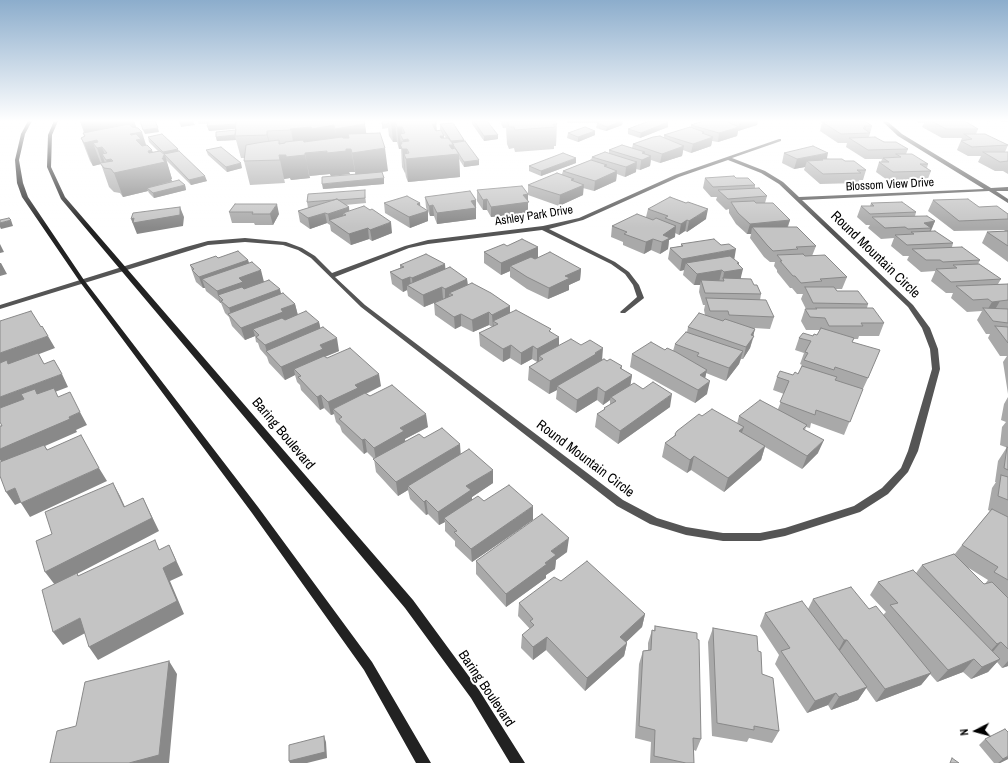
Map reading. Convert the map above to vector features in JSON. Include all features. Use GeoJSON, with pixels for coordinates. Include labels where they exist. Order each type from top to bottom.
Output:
{"type":"FeatureCollection","features":[{"type":"Feature","properties":{"kind":"main road"},"geometry":{"type":"LineString","coordinates":[[18,157],[20,183],[25,197],[82,281],[255,510],[368,666],[424,763]]}},
{"type":"Feature","properties":{"kind":"main road","name":"Baring Boulevard"},"geometry":{"type":"LineString","coordinates":[[48,157],[49,167],[54,183],[63,198],[409,604],[475,694],[518,763]]}},
{"type":"Feature","properties":{"kind":"street","name":"Ashley Park Drive"},"geometry":{"type":"LineString","coordinates":[[331,276],[407,247],[428,242],[543,228],[581,220],[677,176],[732,157]]}},
{"type":"Feature","properties":{"kind":"street"},"geometry":{"type":"LineString","coordinates":[[935,157],[1008,201]]}},
{"type":"Feature","properties":{"kind":"street","name":"Round Mountain Circle"},"geometry":{"type":"LineString","coordinates":[[0,307],[208,243],[251,240],[284,243],[300,249],[314,257],[331,276],[363,306],[620,503],[654,521],[686,531],[723,537],[760,536],[785,532],[857,509],[885,491],[905,470],[913,452],[936,369],[934,349],[926,328],[911,306],[798,199],[774,178],[728,158]]}},
{"type":"Feature","properties":{"kind":"street","name":"Blossom View Drive"},"geometry":{"type":"LineString","coordinates":[[798,199],[1008,189]]}},
{"type":"Feature","properties":{"kind":"street"},"geometry":{"type":"LineString","coordinates":[[543,228],[613,263],[627,273],[636,285],[640,298],[623,312]]}},
{"type":"Feature","properties":{"kind":"building"},"geometry":{"type":"Polygon","coordinates":[[[104,157],[163,157],[164,158],[162,158],[165,162],[114,173],[111,169],[104,168],[100,163],[113,161],[111,159],[106,160],[104,157]]]}},
{"type":"Feature","properties":{"kind":"building"},"geometry":{"type":"Polygon","coordinates":[[[167,157],[185,157],[205,176],[189,180],[167,157]]]}},
{"type":"Feature","properties":{"kind":"building"},"geometry":{"type":"Polygon","coordinates":[[[214,157],[233,157],[241,163],[226,167],[214,157]]]}},
{"type":"Feature","properties":{"kind":"building"},"geometry":{"type":"Polygon","coordinates":[[[245,157],[279,157],[280,160],[244,161],[245,157]]]}},
{"type":"Feature","properties":{"kind":"building"},"geometry":{"type":"Polygon","coordinates":[[[405,157],[431,157],[406,159],[405,157]]]}},
{"type":"Feature","properties":{"kind":"building"},"geometry":{"type":"Polygon","coordinates":[[[461,157],[476,157],[479,160],[464,162],[461,157]]]}},
{"type":"Feature","properties":{"kind":"building"},"geometry":{"type":"Polygon","coordinates":[[[554,157],[576,158],[541,171],[529,166],[554,157]]]}},
{"type":"Feature","properties":{"kind":"building"},"geometry":{"type":"Polygon","coordinates":[[[592,157],[620,157],[637,162],[626,167],[592,157]]]}},
{"type":"Feature","properties":{"kind":"building"},"geometry":{"type":"Polygon","coordinates":[[[631,157],[650,157],[642,160],[631,157]]]}},
{"type":"Feature","properties":{"kind":"building"},"geometry":{"type":"Polygon","coordinates":[[[792,157],[809,157],[797,159],[792,157]]]}},
{"type":"Feature","properties":{"kind":"building"},"geometry":{"type":"Polygon","coordinates":[[[916,157],[928,164],[920,164],[931,171],[893,172],[879,162],[889,162],[883,158],[916,157]]]}},
{"type":"Feature","properties":{"kind":"building"},"geometry":{"type":"Polygon","coordinates":[[[991,157],[1008,157],[1008,161],[1000,162],[991,157]]]}},
{"type":"Feature","properties":{"kind":"building"},"geometry":{"type":"Polygon","coordinates":[[[821,159],[842,159],[845,161],[854,161],[866,170],[857,170],[861,173],[823,174],[807,161],[823,160],[821,159]]]}},
{"type":"Feature","properties":{"kind":"building"},"geometry":{"type":"Polygon","coordinates":[[[591,160],[607,165],[604,166],[617,171],[595,181],[563,171],[591,160]]]}},
{"type":"Feature","properties":{"kind":"building"},"geometry":{"type":"Polygon","coordinates":[[[382,172],[384,178],[322,184],[322,177],[382,172]]]}},
{"type":"Feature","properties":{"kind":"building"},"geometry":{"type":"Polygon","coordinates":[[[557,173],[574,179],[571,180],[584,185],[560,195],[528,185],[557,173]]]}},
{"type":"Feature","properties":{"kind":"building"},"geometry":{"type":"Polygon","coordinates":[[[734,176],[736,178],[748,178],[755,185],[713,187],[705,178],[734,176]]]}},
{"type":"Feature","properties":{"kind":"building"},"geometry":{"type":"Polygon","coordinates":[[[179,180],[185,185],[153,193],[147,188],[179,180]]]}},
{"type":"Feature","properties":{"kind":"building"},"geometry":{"type":"Polygon","coordinates":[[[522,186],[528,194],[523,195],[529,202],[491,207],[487,199],[483,200],[477,190],[522,186]]]}},
{"type":"Feature","properties":{"kind":"building"},"geometry":{"type":"Polygon","coordinates":[[[759,188],[767,196],[728,199],[718,190],[759,188]]]}},
{"type":"Feature","properties":{"kind":"building"},"geometry":{"type":"Polygon","coordinates":[[[365,190],[365,198],[307,202],[308,194],[365,190]]]}},
{"type":"Feature","properties":{"kind":"building"},"geometry":{"type":"Polygon","coordinates":[[[470,191],[476,200],[471,201],[476,208],[437,213],[433,205],[429,206],[425,197],[470,191]]]}},
{"type":"Feature","properties":{"kind":"building"},"geometry":{"type":"Polygon","coordinates":[[[407,196],[420,203],[417,204],[428,211],[409,217],[384,203],[407,196]]]}},
{"type":"Feature","properties":{"kind":"building"},"geometry":{"type":"Polygon","coordinates":[[[670,197],[708,209],[689,221],[687,220],[681,224],[665,218],[668,216],[648,209],[670,197]]]}},
{"type":"Feature","properties":{"kind":"building"},"geometry":{"type":"Polygon","coordinates":[[[337,199],[349,207],[328,214],[325,213],[308,218],[298,211],[337,199]]]}},
{"type":"Feature","properties":{"kind":"building"},"geometry":{"type":"Polygon","coordinates":[[[968,199],[979,207],[997,206],[1008,214],[1008,219],[959,221],[933,200],[968,199]]]}},
{"type":"Feature","properties":{"kind":"building"},"geometry":{"type":"Polygon","coordinates":[[[754,201],[756,203],[773,203],[790,220],[750,224],[738,213],[731,202],[754,201]]]}},
{"type":"Feature","properties":{"kind":"building"},"geometry":{"type":"Polygon","coordinates":[[[902,202],[916,212],[870,214],[861,206],[874,206],[871,203],[902,202]]]}},
{"type":"Feature","properties":{"kind":"building"},"geometry":{"type":"Polygon","coordinates":[[[235,204],[277,204],[270,214],[229,212],[235,204]]]}},
{"type":"Feature","properties":{"kind":"building"},"geometry":{"type":"Polygon","coordinates":[[[364,206],[370,210],[372,209],[391,222],[370,230],[368,228],[349,234],[329,220],[346,215],[343,213],[364,206]]]}},
{"type":"Feature","properties":{"kind":"building"},"geometry":{"type":"Polygon","coordinates":[[[180,207],[180,215],[133,223],[134,218],[131,219],[133,213],[180,207]]]}},
{"type":"Feature","properties":{"kind":"building"},"geometry":{"type":"Polygon","coordinates":[[[637,214],[653,220],[656,218],[676,226],[663,235],[670,238],[662,242],[653,239],[646,242],[624,234],[627,232],[612,226],[637,214]]]}},
{"type":"Feature","properties":{"kind":"building"},"geometry":{"type":"Polygon","coordinates":[[[927,216],[935,221],[924,223],[931,228],[908,229],[905,227],[885,228],[872,217],[927,216]]]}},
{"type":"Feature","properties":{"kind":"building"},"geometry":{"type":"Polygon","coordinates":[[[9,218],[11,220],[0,223],[0,220],[9,218]]]}},
{"type":"Feature","properties":{"kind":"building"},"geometry":{"type":"Polygon","coordinates":[[[752,227],[797,227],[816,246],[796,247],[798,249],[773,251],[752,227]]]}},
{"type":"Feature","properties":{"kind":"building"},"geometry":{"type":"Polygon","coordinates":[[[935,231],[953,243],[907,245],[895,235],[914,234],[911,232],[935,231]]]}},
{"type":"Feature","properties":{"kind":"building"},"geometry":{"type":"Polygon","coordinates":[[[1008,231],[1008,246],[987,232],[1008,231]]]}},
{"type":"Feature","properties":{"kind":"building"},"geometry":{"type":"Polygon","coordinates":[[[522,239],[538,247],[501,263],[484,252],[504,244],[507,246],[522,239]]]}},
{"type":"Feature","properties":{"kind":"building"},"geometry":{"type":"Polygon","coordinates":[[[714,239],[721,245],[729,244],[736,249],[682,259],[670,248],[683,246],[681,244],[714,239]]]}},
{"type":"Feature","properties":{"kind":"building"},"geometry":{"type":"Polygon","coordinates":[[[962,247],[980,260],[943,262],[940,260],[926,260],[912,249],[962,247]]]}},
{"type":"Feature","properties":{"kind":"building"},"geometry":{"type":"Polygon","coordinates":[[[238,251],[248,260],[199,277],[192,270],[194,269],[190,265],[216,256],[218,258],[238,251]]]}},
{"type":"Feature","properties":{"kind":"building"},"geometry":{"type":"Polygon","coordinates":[[[550,252],[581,269],[565,276],[570,278],[549,288],[527,277],[510,266],[531,257],[535,259],[550,252]]]}},
{"type":"Feature","properties":{"kind":"building"},"geometry":{"type":"Polygon","coordinates":[[[426,254],[445,264],[412,278],[410,277],[402,280],[390,272],[404,267],[400,265],[426,254]]]}},
{"type":"Feature","properties":{"kind":"building"},"geometry":{"type":"Polygon","coordinates":[[[803,254],[805,256],[825,255],[847,277],[820,279],[822,281],[801,283],[780,261],[782,261],[777,255],[803,254]]]}},
{"type":"Feature","properties":{"kind":"building"},"geometry":{"type":"Polygon","coordinates":[[[730,256],[739,263],[737,263],[743,269],[724,272],[722,270],[697,274],[686,263],[730,256]]]}},
{"type":"Feature","properties":{"kind":"building"},"geometry":{"type":"Polygon","coordinates":[[[252,262],[261,270],[239,278],[243,282],[217,291],[202,279],[252,262]]]}},
{"type":"Feature","properties":{"kind":"building"},"geometry":{"type":"Polygon","coordinates":[[[979,264],[1001,279],[951,282],[936,269],[957,268],[953,265],[979,264]]]}},
{"type":"Feature","properties":{"kind":"building"},"geometry":{"type":"Polygon","coordinates":[[[450,267],[467,279],[445,289],[442,287],[423,295],[407,285],[450,267]]]}},
{"type":"Feature","properties":{"kind":"building"},"geometry":{"type":"Polygon","coordinates":[[[723,278],[751,279],[754,285],[757,285],[761,294],[705,293],[701,280],[724,281],[723,278]]]}},
{"type":"Feature","properties":{"kind":"building"},"geometry":{"type":"Polygon","coordinates":[[[269,280],[280,289],[229,308],[221,301],[223,300],[218,295],[242,287],[244,289],[269,280]]]}},
{"type":"Feature","properties":{"kind":"building"},"geometry":{"type":"Polygon","coordinates":[[[472,283],[491,293],[510,306],[492,315],[489,312],[472,320],[461,314],[454,317],[434,303],[453,295],[449,293],[472,283]]]}},
{"type":"Feature","properties":{"kind":"building"},"geometry":{"type":"Polygon","coordinates":[[[1008,284],[1008,300],[992,302],[988,299],[973,300],[956,286],[1008,284]]]}},
{"type":"Feature","properties":{"kind":"building"},"geometry":{"type":"Polygon","coordinates":[[[805,287],[834,287],[837,291],[858,291],[868,304],[813,303],[805,287]]]}},
{"type":"Feature","properties":{"kind":"building"},"geometry":{"type":"Polygon","coordinates":[[[283,293],[295,304],[281,309],[283,312],[241,328],[228,314],[283,293]]]}},
{"type":"Feature","properties":{"kind":"building"},"geometry":{"type":"Polygon","coordinates":[[[706,298],[766,300],[774,317],[729,315],[728,311],[710,311],[706,298]]]}},
{"type":"Feature","properties":{"kind":"building"},"geometry":{"type":"Polygon","coordinates":[[[816,308],[873,308],[884,323],[861,323],[863,326],[829,326],[825,318],[810,317],[805,309],[817,309],[816,308]]]}},
{"type":"Feature","properties":{"kind":"building"},"geometry":{"type":"Polygon","coordinates":[[[983,308],[1008,309],[1008,323],[993,321],[983,308]]]}},
{"type":"Feature","properties":{"kind":"building"},"geometry":{"type":"Polygon","coordinates":[[[516,310],[551,329],[549,331],[559,337],[537,349],[533,346],[521,353],[511,345],[503,349],[479,333],[498,324],[493,321],[516,310]]]}},
{"type":"Feature","properties":{"kind":"building"},"geometry":{"type":"Polygon","coordinates":[[[31,311],[48,336],[0,353],[0,321],[31,311]]]}},
{"type":"Feature","properties":{"kind":"building"},"geometry":{"type":"Polygon","coordinates":[[[306,311],[319,322],[265,345],[256,337],[259,335],[253,329],[282,318],[285,320],[306,311]]]}},
{"type":"Feature","properties":{"kind":"building"},"geometry":{"type":"Polygon","coordinates":[[[699,313],[723,321],[725,319],[755,329],[751,335],[754,336],[746,347],[688,327],[699,313]]]}},
{"type":"Feature","properties":{"kind":"building"},"geometry":{"type":"Polygon","coordinates":[[[995,326],[1008,327],[1008,343],[995,326]]]}},
{"type":"Feature","properties":{"kind":"building"},"geometry":{"type":"Polygon","coordinates":[[[323,327],[337,338],[320,345],[323,349],[281,367],[266,351],[323,327]]]}},
{"type":"Feature","properties":{"kind":"building"},"geometry":{"type":"Polygon","coordinates":[[[821,328],[854,338],[852,342],[880,350],[868,378],[835,367],[834,370],[804,360],[808,353],[805,352],[811,341],[799,338],[803,333],[813,336],[814,334],[817,335],[821,328]]]}},
{"type":"Feature","properties":{"kind":"building"},"geometry":{"type":"Polygon","coordinates":[[[686,332],[743,351],[729,368],[697,356],[699,353],[675,344],[686,332]]]}},
{"type":"Feature","properties":{"kind":"building"},"geometry":{"type":"Polygon","coordinates":[[[571,339],[581,345],[590,340],[603,348],[595,353],[596,354],[550,381],[529,367],[543,359],[539,356],[571,339]]]}},
{"type":"Feature","properties":{"kind":"building"},"geometry":{"type":"Polygon","coordinates":[[[651,342],[665,350],[667,348],[676,352],[707,370],[700,375],[710,381],[698,390],[632,354],[651,342]]]}},
{"type":"Feature","properties":{"kind":"building"},"geometry":{"type":"Polygon","coordinates":[[[350,348],[379,374],[355,385],[358,388],[328,402],[321,395],[317,397],[298,377],[301,376],[294,369],[324,356],[327,358],[350,348]]]}},
{"type":"Feature","properties":{"kind":"building"},"geometry":{"type":"Polygon","coordinates":[[[38,353],[44,364],[54,360],[62,374],[0,397],[0,363],[7,360],[8,364],[38,353]]]}},
{"type":"Feature","properties":{"kind":"building"},"geometry":{"type":"Polygon","coordinates":[[[604,359],[607,361],[610,359],[622,366],[620,368],[632,375],[605,392],[598,387],[577,400],[557,386],[604,359]]]}},
{"type":"Feature","properties":{"kind":"building"},"geometry":{"type":"Polygon","coordinates":[[[802,366],[837,377],[835,380],[863,389],[850,422],[816,410],[815,415],[780,402],[789,381],[777,377],[780,371],[793,375],[795,372],[798,374],[802,366]]]}},
{"type":"Feature","properties":{"kind":"building"},"geometry":{"type":"Polygon","coordinates":[[[653,382],[672,394],[620,431],[597,414],[616,401],[611,397],[634,383],[643,389],[653,382]]]}},
{"type":"Feature","properties":{"kind":"building"},"geometry":{"type":"Polygon","coordinates":[[[392,385],[426,414],[400,428],[404,431],[374,448],[365,439],[362,440],[339,419],[342,417],[333,409],[365,393],[370,396],[392,385]]]}},
{"type":"Feature","properties":{"kind":"building"},"geometry":{"type":"Polygon","coordinates":[[[54,388],[58,397],[70,392],[80,412],[69,417],[70,419],[0,449],[0,426],[2,426],[0,422],[0,408],[24,399],[21,394],[35,389],[37,394],[54,388]]]}},
{"type":"Feature","properties":{"kind":"building"},"geometry":{"type":"Polygon","coordinates":[[[760,400],[807,425],[803,429],[824,440],[807,456],[739,416],[760,400]]]}},
{"type":"Feature","properties":{"kind":"building"},"geometry":{"type":"Polygon","coordinates":[[[712,409],[744,427],[739,431],[765,446],[728,478],[694,456],[690,460],[665,443],[676,435],[675,434],[677,431],[699,414],[702,416],[712,409]]]}},
{"type":"Feature","properties":{"kind":"building"},"geometry":{"type":"Polygon","coordinates":[[[442,428],[460,444],[396,482],[373,459],[419,434],[424,438],[442,428]]]}},
{"type":"Feature","properties":{"kind":"building"},"geometry":{"type":"Polygon","coordinates":[[[81,435],[99,468],[21,503],[15,488],[6,492],[0,476],[0,462],[44,445],[47,450],[81,435]]]}},
{"type":"Feature","properties":{"kind":"building"},"geometry":{"type":"Polygon","coordinates":[[[1007,447],[1008,448],[1008,470],[1004,468],[1007,447]]]}},
{"type":"Feature","properties":{"kind":"building"},"geometry":{"type":"Polygon","coordinates":[[[469,449],[493,470],[466,486],[471,490],[438,512],[426,500],[424,502],[408,486],[469,449]]]}},
{"type":"Feature","properties":{"kind":"building"},"geometry":{"type":"Polygon","coordinates":[[[1001,475],[1008,477],[1008,500],[998,496],[1001,475]]]}},
{"type":"Feature","properties":{"kind":"building"},"geometry":{"type":"Polygon","coordinates":[[[113,483],[124,507],[143,498],[152,518],[45,572],[36,541],[52,534],[45,512],[113,483]]]}},
{"type":"Feature","properties":{"kind":"building"},"geometry":{"type":"Polygon","coordinates":[[[509,485],[533,506],[471,549],[454,532],[457,531],[444,518],[478,496],[484,501],[509,485]]]}},
{"type":"Feature","properties":{"kind":"building"},"geometry":{"type":"Polygon","coordinates":[[[992,509],[1008,517],[1008,580],[994,572],[998,567],[962,545],[992,509]]]}},
{"type":"Feature","properties":{"kind":"building"},"geometry":{"type":"Polygon","coordinates":[[[542,514],[569,538],[551,551],[556,555],[545,563],[547,564],[506,594],[476,561],[542,514]]]}},
{"type":"Feature","properties":{"kind":"building"},"geometry":{"type":"Polygon","coordinates":[[[155,540],[159,550],[169,545],[176,561],[163,568],[177,601],[89,647],[80,618],[53,632],[42,590],[77,573],[78,576],[155,540]]]}},
{"type":"Feature","properties":{"kind":"building"},"geometry":{"type":"Polygon","coordinates":[[[954,554],[984,584],[992,582],[1008,598],[1008,649],[1001,642],[997,644],[922,565],[954,554]]]}},
{"type":"Feature","properties":{"kind":"building"},"geometry":{"type":"Polygon","coordinates":[[[587,561],[645,614],[620,637],[627,643],[587,678],[547,637],[533,647],[522,635],[534,625],[530,621],[533,619],[519,603],[554,577],[561,581],[587,561]]]}},
{"type":"Feature","properties":{"kind":"building"},"geometry":{"type":"Polygon","coordinates":[[[913,570],[1000,659],[982,667],[974,659],[948,670],[890,605],[898,603],[878,582],[913,570]]]}},
{"type":"Feature","properties":{"kind":"building"},"geometry":{"type":"Polygon","coordinates":[[[851,587],[869,609],[876,606],[931,673],[885,689],[847,640],[844,640],[813,599],[851,587]]]}},
{"type":"Feature","properties":{"kind":"building"},"geometry":{"type":"Polygon","coordinates":[[[802,601],[867,687],[839,697],[836,693],[815,701],[781,651],[790,648],[765,613],[802,601]]]}},
{"type":"Feature","properties":{"kind":"building"},"geometry":{"type":"Polygon","coordinates":[[[655,626],[697,633],[697,639],[699,640],[701,739],[693,738],[694,763],[686,763],[654,756],[655,730],[639,726],[643,651],[651,650],[652,630],[655,631],[655,626]]]}},
{"type":"Feature","properties":{"kind":"building"},"geometry":{"type":"Polygon","coordinates":[[[713,628],[757,636],[758,651],[761,652],[762,674],[773,678],[779,731],[754,726],[754,730],[717,723],[713,628]]]}},
{"type":"Feature","properties":{"kind":"building"},"geometry":{"type":"Polygon","coordinates":[[[169,661],[159,755],[129,763],[50,763],[57,731],[76,726],[85,682],[169,661]]]}},
{"type":"Feature","properties":{"kind":"building"},"geometry":{"type":"Polygon","coordinates":[[[1005,729],[1008,732],[1008,756],[1003,759],[985,739],[1005,729]]]}},
{"type":"Feature","properties":{"kind":"building"},"geometry":{"type":"Polygon","coordinates":[[[324,736],[325,752],[289,761],[289,745],[324,736]]]}},
{"type":"Feature","properties":{"kind":"building"},"geometry":{"type":"Polygon","coordinates":[[[952,758],[959,763],[950,763],[952,758]]]}}]}
